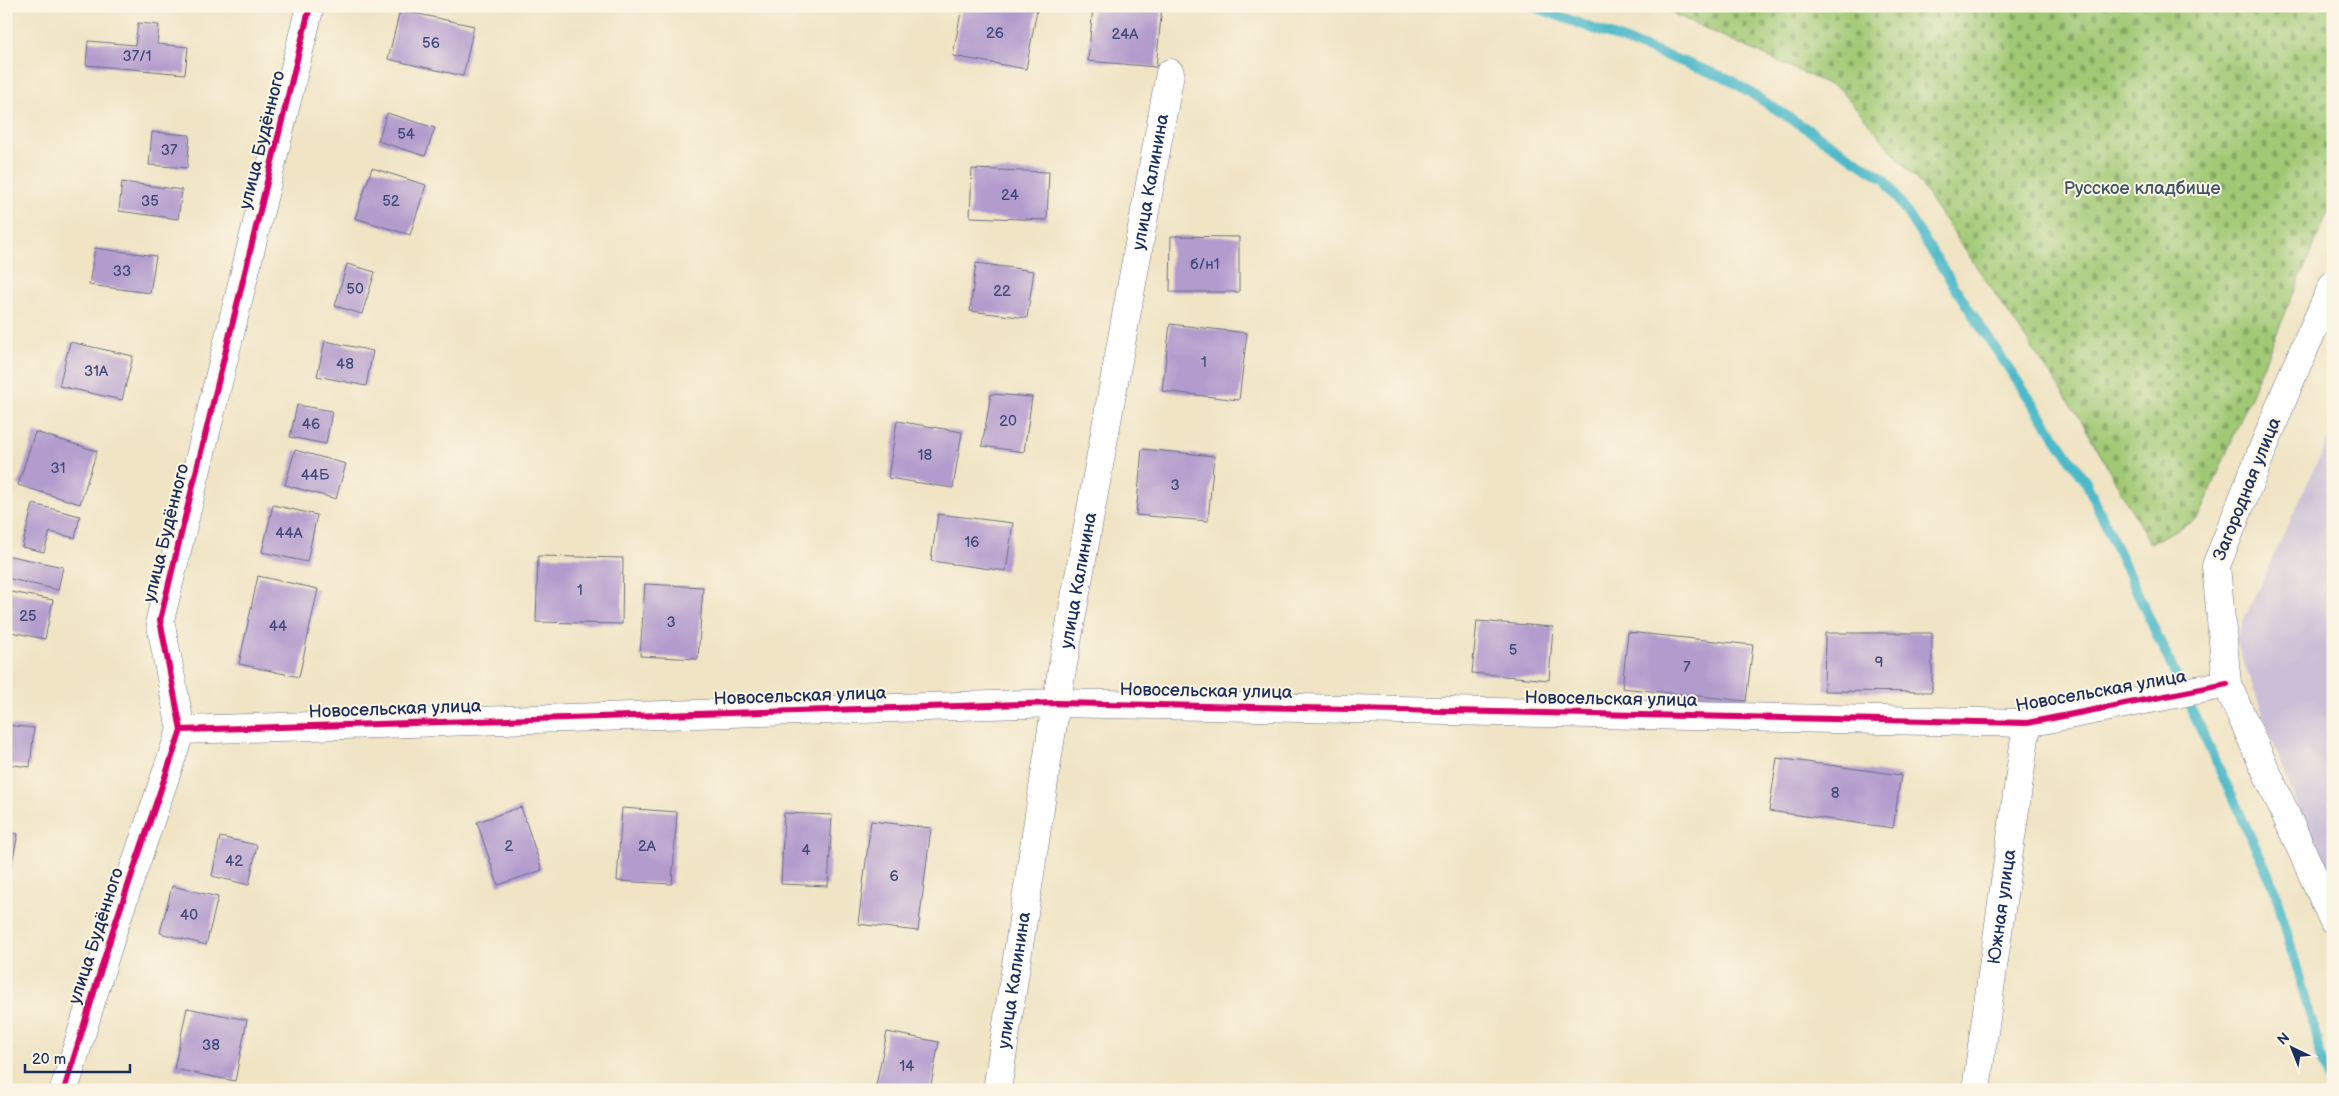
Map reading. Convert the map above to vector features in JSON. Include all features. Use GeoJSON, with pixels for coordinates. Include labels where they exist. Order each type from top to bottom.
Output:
{"type":"FeatureCollection","features":[{"type":"Feature","properties":{"kind":"street","name":"улица Будённого"},"geometry":{"type":"LineString","coordinates":[[64,1090],[113,930],[181,730],[160,620],[310,6]]}},
{"type":"Feature","properties":{"kind":"street","name":"улица Калинина"},"geometry":{"type":"LineString","coordinates":[[997,1090],[1056,703],[1170,73]]}},
{"type":"Feature","properties":{"kind":"street","name":"Загородная улица"},"geometry":{"type":"LineString","coordinates":[[2333,285],[2292,376],[2216,566],[2227,684],[2333,920]]}},
{"type":"Feature","properties":{"kind":"street","name":"Новосельская улица"},"geometry":{"type":"LineString","coordinates":[[181,730],[1056,703],[2027,722],[2227,684]]}},
{"type":"Feature","properties":{"kind":"street","name":"Южная улица"},"geometry":{"type":"LineString","coordinates":[[1976,1090],[2027,722]]}},
{"type":"Feature","properties":{"kind":"shaded area"},"geometry":{"type":"Polygon","coordinates":[[[2333,428],[2333,903],[2235,639],[2333,428]]]}},
{"type":"Feature","properties":{"kind":"green space","name":"Русское кладбище"},"geometry":{"type":"Polygon","coordinates":[[[1656,6],[2333,6],[2333,200],[2199,518],[2150,543],[2080,418],[1920,184],[1841,90],[1656,6]]]}},
{"type":"Feature","properties":{"kind":"building"},"geometry":{"type":"Polygon","coordinates":[[[962,6],[1014,6],[1037,10],[1026,69],[953,56],[962,6]]]}},
{"type":"Feature","properties":{"kind":"building"},"geometry":{"type":"Polygon","coordinates":[[[1093,6],[1162,6],[1156,67],[1088,61],[1093,6]]]}},
{"type":"Feature","properties":{"kind":"building"},"geometry":{"type":"Polygon","coordinates":[[[400,10],[474,26],[463,76],[388,59],[400,10]]]}},
{"type":"Feature","properties":{"kind":"building"},"geometry":{"type":"Polygon","coordinates":[[[138,23],[159,25],[157,44],[188,47],[185,74],[86,65],[88,41],[135,45],[138,23]]]}},
{"type":"Feature","properties":{"kind":"building"},"geometry":{"type":"Polygon","coordinates":[[[387,113],[435,128],[425,156],[378,141],[387,113]]]}},
{"type":"Feature","properties":{"kind":"building"},"geometry":{"type":"Polygon","coordinates":[[[152,132],[190,135],[187,168],[149,165],[152,132]]]}},
{"type":"Feature","properties":{"kind":"building"},"geometry":{"type":"Polygon","coordinates":[[[372,168],[426,185],[410,235],[355,218],[372,168]]]}},
{"type":"Feature","properties":{"kind":"building"},"geometry":{"type":"Polygon","coordinates":[[[972,169],[1049,172],[1047,220],[970,217],[972,169]]]}},
{"type":"Feature","properties":{"kind":"building"},"geometry":{"type":"Polygon","coordinates":[[[122,182],[182,190],[178,219],[119,211],[122,182]]]}},
{"type":"Feature","properties":{"kind":"building"},"geometry":{"type":"Polygon","coordinates":[[[1171,236],[1239,237],[1239,292],[1170,292],[1171,236]]]}},
{"type":"Feature","properties":{"kind":"building"},"geometry":{"type":"Polygon","coordinates":[[[95,248],[156,256],[150,293],[89,285],[95,248]]]}},
{"type":"Feature","properties":{"kind":"building"},"geometry":{"type":"Polygon","coordinates":[[[976,263],[1034,271],[1027,318],[970,311],[976,263]]]}},
{"type":"Feature","properties":{"kind":"building"},"geometry":{"type":"Polygon","coordinates":[[[347,264],[375,272],[362,314],[335,306],[347,264]]]}},
{"type":"Feature","properties":{"kind":"building"},"geometry":{"type":"Polygon","coordinates":[[[1170,324],[1247,333],[1239,400],[1162,391],[1170,324]]]}},
{"type":"Feature","properties":{"kind":"building"},"geometry":{"type":"Polygon","coordinates":[[[325,341],[373,351],[366,386],[317,376],[325,341]]]}},
{"type":"Feature","properties":{"kind":"building"},"geometry":{"type":"Polygon","coordinates":[[[70,342],[133,356],[122,400],[59,386],[70,342]]]}},
{"type":"Feature","properties":{"kind":"building"},"geometry":{"type":"Polygon","coordinates":[[[991,394],[1032,397],[1024,452],[982,446],[991,394]]]}},
{"type":"Feature","properties":{"kind":"building"},"geometry":{"type":"Polygon","coordinates":[[[297,405],[332,411],[326,444],[290,437],[297,405]]]}},
{"type":"Feature","properties":{"kind":"building"},"geometry":{"type":"Polygon","coordinates":[[[897,421],[962,432],[953,488],[888,478],[897,421]]]}},
{"type":"Feature","properties":{"kind":"building"},"geometry":{"type":"Polygon","coordinates":[[[35,432],[97,451],[80,504],[18,485],[35,432]]]}},
{"type":"Feature","properties":{"kind":"building"},"geometry":{"type":"Polygon","coordinates":[[[1142,449],[1214,456],[1208,521],[1136,515],[1142,449]]]}},
{"type":"Feature","properties":{"kind":"building"},"geometry":{"type":"Polygon","coordinates":[[[295,450],[346,464],[336,499],[285,485],[295,450]]]}},
{"type":"Feature","properties":{"kind":"building"},"geometry":{"type":"Polygon","coordinates":[[[33,504],[80,516],[75,538],[50,532],[44,552],[22,547],[33,504]]]}},
{"type":"Feature","properties":{"kind":"building"},"geometry":{"type":"Polygon","coordinates":[[[273,505],[317,515],[307,562],[262,552],[273,505]]]}},
{"type":"Feature","properties":{"kind":"building"},"geometry":{"type":"Polygon","coordinates":[[[938,514],[1013,523],[1006,571],[931,561],[938,514]]]}},
{"type":"Feature","properties":{"kind":"building"},"geometry":{"type":"Polygon","coordinates":[[[6,555],[63,567],[58,590],[6,578],[6,555]]]}},
{"type":"Feature","properties":{"kind":"building"},"geometry":{"type":"Polygon","coordinates":[[[538,556],[623,558],[622,624],[536,622],[538,556]]]}},
{"type":"Feature","properties":{"kind":"building"},"geometry":{"type":"Polygon","coordinates":[[[258,576],[318,589],[299,677],[239,664],[258,576]]]}},
{"type":"Feature","properties":{"kind":"building"},"geometry":{"type":"Polygon","coordinates":[[[645,584],[703,587],[698,659],[640,656],[645,584]]]}},
{"type":"Feature","properties":{"kind":"building"},"geometry":{"type":"Polygon","coordinates":[[[6,591],[53,600],[45,639],[6,631],[6,591]]]}},
{"type":"Feature","properties":{"kind":"building"},"geometry":{"type":"Polygon","coordinates":[[[1477,621],[1553,627],[1549,680],[1472,673],[1477,621]]]}},
{"type":"Feature","properties":{"kind":"building"},"geometry":{"type":"Polygon","coordinates":[[[1628,632],[1753,645],[1746,701],[1622,688],[1628,632]]]}},
{"type":"Feature","properties":{"kind":"building"},"geometry":{"type":"Polygon","coordinates":[[[1825,633],[1932,633],[1932,692],[1824,691],[1825,633]]]}},
{"type":"Feature","properties":{"kind":"building"},"geometry":{"type":"Polygon","coordinates":[[[6,725],[34,728],[30,767],[6,764],[6,725]]]}},
{"type":"Feature","properties":{"kind":"building"},"geometry":{"type":"Polygon","coordinates":[[[1777,758],[1901,775],[1893,828],[1769,811],[1777,758]]]}},
{"type":"Feature","properties":{"kind":"building"},"geometry":{"type":"Polygon","coordinates":[[[521,807],[542,870],[498,885],[477,822],[521,807]]]}},
{"type":"Feature","properties":{"kind":"building"},"geometry":{"type":"Polygon","coordinates":[[[622,808],[677,812],[672,884],[617,881],[622,808]]]}},
{"type":"Feature","properties":{"kind":"building"},"geometry":{"type":"Polygon","coordinates":[[[784,813],[832,815],[828,886],[781,884],[784,813]]]}},
{"type":"Feature","properties":{"kind":"building"},"geometry":{"type":"Polygon","coordinates":[[[871,821],[931,828],[918,931],[858,924],[871,821]]]}},
{"type":"Feature","properties":{"kind":"building"},"geometry":{"type":"Polygon","coordinates":[[[6,832],[18,834],[8,881],[6,881],[6,832]]]}},
{"type":"Feature","properties":{"kind":"building"},"geometry":{"type":"Polygon","coordinates":[[[220,837],[257,845],[249,885],[212,876],[220,837]]]}},
{"type":"Feature","properties":{"kind":"building"},"geometry":{"type":"Polygon","coordinates":[[[172,886],[218,897],[206,945],[160,933],[172,886]]]}},
{"type":"Feature","properties":{"kind":"building"},"geometry":{"type":"Polygon","coordinates":[[[187,1008],[247,1020],[235,1081],[174,1069],[187,1008]]]}},
{"type":"Feature","properties":{"kind":"building"},"geometry":{"type":"Polygon","coordinates":[[[887,1032],[939,1042],[930,1090],[875,1090],[887,1032]]]}},
{"type":"Feature","properties":{"kind":"waterway"},"geometry":{"type":"LineString","coordinates":[[1532,6],[1729,79],[1885,179],[1982,329],[2086,482],[2274,887],[2331,1090]]}},
{"type":"Feature","properties":{"kind":"cycle path"},"geometry":{"type":"LineString","coordinates":[[64,1090],[113,930],[181,730],[160,620],[310,6]]}},
{"type":"Feature","properties":{"kind":"cycle path"},"geometry":{"type":"LineString","coordinates":[[181,730],[1056,703],[2027,723],[2227,684]]}}]}
